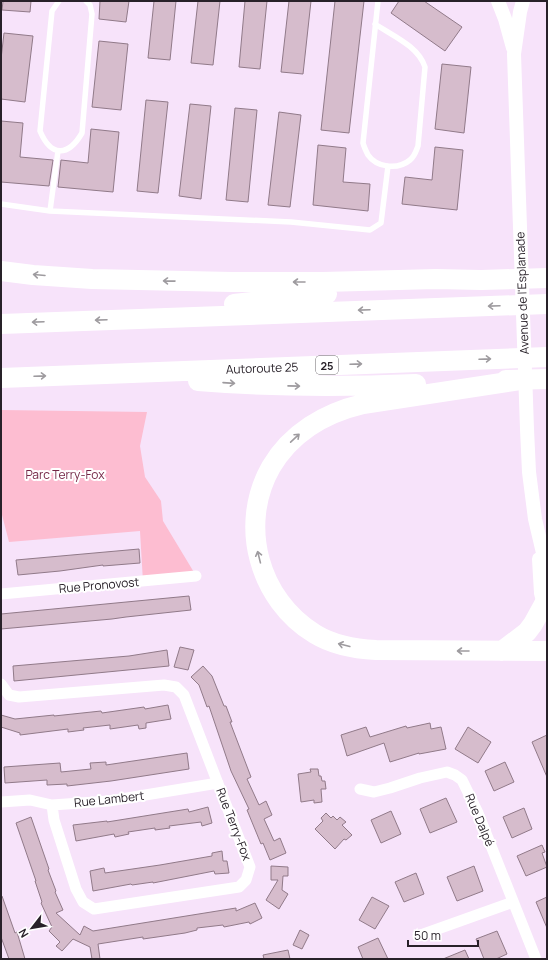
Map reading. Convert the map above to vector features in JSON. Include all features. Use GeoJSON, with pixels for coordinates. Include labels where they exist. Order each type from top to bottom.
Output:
{"type":"FeatureCollection","features":[{"type":"Feature","properties":{"kind":"highway"},"geometry":{"type":"LineString","coordinates":[[1,270],[60,277],[148,281],[267,283],[547,278]]}},
{"type":"Feature","properties":{"kind":"highway"},"geometry":{"type":"LineString","coordinates":[[127,319],[265,300],[481,280]]}},
{"type":"Feature","properties":{"kind":"highway"},"geometry":{"type":"LineString","coordinates":[[1,324],[547,304]]}},
{"type":"Feature","properties":{"kind":"highway","name":"Autoroute 25"},"geometry":{"type":"LineString","coordinates":[[1,378],[547,357]]}},
{"type":"Feature","properties":{"kind":"highway"},"geometry":{"type":"LineString","coordinates":[[107,374],[286,386],[382,386],[547,379]]}},
{"type":"Feature","properties":{"kind":"highway"},"geometry":{"type":"LineString","coordinates":[[520,380],[377,401],[346,409],[323,418],[298,435],[268,472],[258,500],[256,517],[256,547],[269,585],[278,600],[288,612],[319,636],[338,644],[364,650],[547,651]]}},
{"type":"Feature","properties":{"kind":"highway"},"geometry":{"type":"LineString","coordinates":[[502,651],[527,632],[545,610]]}},
{"type":"Feature","properties":{"kind":"street","name":"Avenue de l'Esplanade"},"geometry":{"type":"LineString","coordinates":[[498,1],[505,19],[514,54]]}},
{"type":"Feature","properties":{"kind":"street","name":"Avenue de l'Esplanade"},"geometry":{"type":"LineString","coordinates":[[523,1],[514,54],[526,408],[529,472],[537,532],[541,594],[545,610]]}},
{"type":"Feature","properties":{"kind":"street","name":"Avenue de l'Esplanade"},"geometry":{"type":"LineString","coordinates":[[537,532],[547,570]]}},
{"type":"Feature","properties":{"kind":"street","name":"Rue Pronovost"},"geometry":{"type":"LineString","coordinates":[[1,594],[196,576]]}},
{"type":"Feature","properties":{"kind":"street","name":"Rue Terry-Fox"},"geometry":{"type":"LineString","coordinates":[[1,684],[9,695],[19,697],[164,685],[176,687],[184,695],[250,867],[246,880],[239,887],[94,910],[83,902],[76,889],[54,820],[52,805]]}},
{"type":"Feature","properties":{"kind":"street","name":"Rue Dalpé"},"geometry":{"type":"LineString","coordinates":[[360,789],[374,792],[420,778],[447,772],[462,780],[536,959]]}},
{"type":"Feature","properties":{"kind":"street","name":"Rue Lambert"},"geometry":{"type":"LineString","coordinates":[[1,802],[30,800],[52,805],[109,801],[218,783]]}},
{"type":"Feature","properties":{"kind":"street"},"geometry":{"type":"LineString","coordinates":[[418,936],[513,902]]}},
{"type":"Feature","properties":{"kind":"lane"},"geometry":{"type":"LineString","coordinates":[[59,1],[52,11],[40,131],[44,141],[52,149],[58,151],[68,149],[76,143],[82,133],[92,14],[90,5],[86,1]]}},
{"type":"Feature","properties":{"kind":"lane"},"geometry":{"type":"LineString","coordinates":[[375,24],[417,52],[422,58],[425,67],[418,146],[415,155],[410,161],[395,166],[379,164],[372,159],[368,155],[363,143],[375,24],[378,1]]}},
{"type":"Feature","properties":{"kind":"lane"},"geometry":{"type":"LineString","coordinates":[[50,211],[58,151]]}},
{"type":"Feature","properties":{"kind":"lane"},"geometry":{"type":"LineString","coordinates":[[1,204],[50,211],[291,222],[370,230],[382,223],[388,166]]}},
{"type":"Feature","properties":{"kind":"green space","name":"Parc Terry-Fox"},"geometry":{"type":"Polygon","coordinates":[[[1,410],[147,412],[140,446],[145,477],[161,501],[163,521],[195,574],[143,582],[140,531],[9,542],[1,511],[1,410]]]}},
{"type":"Feature","properties":{"kind":"building"},"geometry":{"type":"Polygon","coordinates":[[[3,1],[31,1],[30,12],[2,10],[3,1]]]}},
{"type":"Feature","properties":{"kind":"building"},"geometry":{"type":"Polygon","coordinates":[[[100,1],[129,1],[126,22],[99,19],[100,1]]]}},
{"type":"Feature","properties":{"kind":"building"},"geometry":{"type":"Polygon","coordinates":[[[154,1],[176,1],[170,60],[148,58],[154,1]]]}},
{"type":"Feature","properties":{"kind":"building"},"geometry":{"type":"Polygon","coordinates":[[[198,1],[220,1],[213,65],[191,63],[198,1]]]}},
{"type":"Feature","properties":{"kind":"building"},"geometry":{"type":"Polygon","coordinates":[[[245,1],[267,1],[260,69],[239,67],[245,1]]]}},
{"type":"Feature","properties":{"kind":"building"},"geometry":{"type":"Polygon","coordinates":[[[289,1],[311,1],[303,74],[281,72],[289,1]]]}},
{"type":"Feature","properties":{"kind":"building"},"geometry":{"type":"Polygon","coordinates":[[[335,1],[364,1],[349,133],[321,130],[335,1]]]}},
{"type":"Feature","properties":{"kind":"building"},"geometry":{"type":"Polygon","coordinates":[[[399,1],[424,1],[462,27],[445,51],[391,13],[399,1]]]}},
{"type":"Feature","properties":{"kind":"building"},"geometry":{"type":"Polygon","coordinates":[[[4,33],[33,36],[25,102],[1,99],[1,59],[4,33]]]}},
{"type":"Feature","properties":{"kind":"building"},"geometry":{"type":"Polygon","coordinates":[[[99,41],[128,44],[121,110],[92,107],[99,41]]]}},
{"type":"Feature","properties":{"kind":"building"},"geometry":{"type":"Polygon","coordinates":[[[442,64],[471,67],[464,133],[435,129],[442,64]]]}},
{"type":"Feature","properties":{"kind":"building"},"geometry":{"type":"Polygon","coordinates":[[[146,100],[168,102],[158,193],[137,191],[146,100]]]}},
{"type":"Feature","properties":{"kind":"building"},"geometry":{"type":"Polygon","coordinates":[[[190,104],[211,106],[201,199],[179,196],[190,104]]]}},
{"type":"Feature","properties":{"kind":"building"},"geometry":{"type":"Polygon","coordinates":[[[235,108],[257,110],[248,202],[226,200],[235,108]]]}},
{"type":"Feature","properties":{"kind":"building"},"geometry":{"type":"Polygon","coordinates":[[[279,112],[301,115],[290,207],[268,205],[279,112]]]}},
{"type":"Feature","properties":{"kind":"building"},"geometry":{"type":"Polygon","coordinates":[[[1,121],[23,123],[20,157],[53,160],[49,186],[1,182],[1,121]]]}},
{"type":"Feature","properties":{"kind":"building"},"geometry":{"type":"Polygon","coordinates":[[[91,129],[119,132],[113,192],[58,187],[61,160],[88,163],[91,129]]]}},
{"type":"Feature","properties":{"kind":"building"},"geometry":{"type":"Polygon","coordinates":[[[318,145],[346,148],[343,182],[370,184],[368,211],[313,205],[318,145]]]}},
{"type":"Feature","properties":{"kind":"building"},"geometry":{"type":"Polygon","coordinates":[[[435,147],[463,150],[457,210],[402,204],[405,177],[432,180],[435,147]]]}},
{"type":"Feature","properties":{"kind":"building"},"geometry":{"type":"Polygon","coordinates":[[[139,549],[140,563],[103,565],[18,575],[16,560],[139,549]]]}},
{"type":"Feature","properties":{"kind":"building"},"geometry":{"type":"Polygon","coordinates":[[[189,596],[191,610],[1,629],[1,614],[189,596]]]}},
{"type":"Feature","properties":{"kind":"building"},"geometry":{"type":"Polygon","coordinates":[[[180,647],[194,650],[188,670],[174,667],[180,647]]]}},
{"type":"Feature","properties":{"kind":"building"},"geometry":{"type":"Polygon","coordinates":[[[167,650],[169,666],[14,681],[13,666],[129,656],[167,650]]]}},
{"type":"Feature","properties":{"kind":"building"},"geometry":{"type":"Polygon","coordinates":[[[203,666],[212,676],[224,706],[226,706],[232,722],[230,722],[251,777],[247,779],[259,805],[266,801],[272,815],[264,819],[274,841],[280,838],[286,853],[270,860],[263,843],[261,844],[247,810],[249,809],[231,771],[209,706],[207,707],[199,685],[191,677],[203,666]]]}},
{"type":"Feature","properties":{"kind":"building"},"geometry":{"type":"Polygon","coordinates":[[[168,705],[171,719],[146,723],[146,728],[139,729],[138,725],[110,729],[110,725],[83,728],[84,730],[68,732],[68,729],[20,735],[20,733],[1,727],[1,715],[15,719],[101,711],[102,713],[144,707],[145,709],[168,705]]]}},
{"type":"Feature","properties":{"kind":"building"},"geometry":{"type":"Polygon","coordinates":[[[430,723],[431,729],[441,727],[446,749],[419,753],[390,762],[384,743],[347,756],[341,735],[366,727],[370,737],[406,726],[407,728],[430,723]]]}},
{"type":"Feature","properties":{"kind":"building"},"geometry":{"type":"Polygon","coordinates":[[[468,727],[491,742],[478,763],[455,749],[468,727]]]}},
{"type":"Feature","properties":{"kind":"building"},"geometry":{"type":"Polygon","coordinates":[[[547,735],[547,777],[532,742],[547,735]]]}},
{"type":"Feature","properties":{"kind":"building"},"geometry":{"type":"Polygon","coordinates":[[[187,753],[189,769],[67,786],[67,784],[47,785],[47,780],[5,783],[4,767],[60,763],[61,772],[91,769],[90,763],[106,762],[106,765],[187,753]]]}},
{"type":"Feature","properties":{"kind":"building"},"geometry":{"type":"Polygon","coordinates":[[[505,762],[514,782],[494,791],[485,771],[505,762]]]}},
{"type":"Feature","properties":{"kind":"building"},"geometry":{"type":"Polygon","coordinates":[[[310,769],[318,769],[319,776],[321,776],[322,781],[325,781],[326,789],[321,789],[322,802],[314,803],[314,800],[301,802],[298,774],[311,772],[310,769]]]}},
{"type":"Feature","properties":{"kind":"building"},"geometry":{"type":"Polygon","coordinates":[[[446,798],[457,822],[430,833],[420,809],[446,798]]]}},
{"type":"Feature","properties":{"kind":"building"},"geometry":{"type":"Polygon","coordinates":[[[208,807],[212,823],[202,826],[201,822],[169,826],[170,828],[155,830],[155,828],[128,832],[129,834],[115,837],[114,834],[76,841],[73,825],[107,822],[188,809],[189,812],[208,807]]]}},
{"type":"Feature","properties":{"kind":"building"},"geometry":{"type":"Polygon","coordinates":[[[524,808],[532,829],[512,838],[503,817],[524,808]]]}},
{"type":"Feature","properties":{"kind":"building"},"geometry":{"type":"Polygon","coordinates":[[[391,811],[401,834],[381,843],[371,820],[391,811]]]}},
{"type":"Feature","properties":{"kind":"building"},"geometry":{"type":"Polygon","coordinates":[[[326,813],[331,818],[333,816],[337,820],[340,817],[346,822],[342,825],[352,835],[346,840],[344,839],[335,849],[315,829],[323,821],[321,818],[326,813]]]}},
{"type":"Feature","properties":{"kind":"building"},"geometry":{"type":"Polygon","coordinates":[[[31,817],[49,869],[48,870],[56,891],[55,892],[63,910],[56,913],[80,935],[84,926],[93,931],[236,908],[236,911],[255,903],[262,918],[250,924],[249,922],[224,927],[223,925],[197,928],[197,930],[185,933],[143,939],[143,937],[98,944],[100,959],[92,959],[90,947],[73,939],[62,951],[56,946],[60,942],[49,931],[52,927],[41,903],[36,881],[16,823],[31,817]]]}},
{"type":"Feature","properties":{"kind":"building"},"geometry":{"type":"Polygon","coordinates":[[[542,845],[545,852],[542,853],[547,867],[526,876],[517,856],[542,845]]]}},
{"type":"Feature","properties":{"kind":"building"},"geometry":{"type":"Polygon","coordinates":[[[222,851],[223,861],[227,861],[229,873],[215,874],[214,871],[153,883],[131,884],[93,891],[90,871],[104,868],[105,873],[160,865],[212,856],[212,853],[222,851]]]}},
{"type":"Feature","properties":{"kind":"building"},"geometry":{"type":"Polygon","coordinates":[[[271,866],[288,867],[288,876],[283,876],[282,890],[288,894],[279,909],[266,900],[278,880],[271,880],[271,866]]]}},
{"type":"Feature","properties":{"kind":"building"},"geometry":{"type":"Polygon","coordinates":[[[474,866],[483,891],[457,901],[447,877],[474,866]]]}},
{"type":"Feature","properties":{"kind":"building"},"geometry":{"type":"Polygon","coordinates":[[[416,873],[424,894],[404,902],[395,882],[416,873]]]}},
{"type":"Feature","properties":{"kind":"building"},"geometry":{"type":"Polygon","coordinates":[[[1,896],[15,933],[17,932],[25,959],[9,959],[1,937],[1,896]]]}},
{"type":"Feature","properties":{"kind":"building"},"geometry":{"type":"Polygon","coordinates":[[[372,897],[389,906],[375,929],[359,920],[372,897]]]}},
{"type":"Feature","properties":{"kind":"building"},"geometry":{"type":"Polygon","coordinates":[[[547,897],[547,928],[536,902],[547,897]]]}},
{"type":"Feature","properties":{"kind":"building"},"geometry":{"type":"Polygon","coordinates":[[[300,930],[309,935],[302,949],[293,945],[300,930]]]}},
{"type":"Feature","properties":{"kind":"building"},"geometry":{"type":"Polygon","coordinates":[[[497,931],[507,954],[496,959],[484,959],[476,939],[497,931]]]}},
{"type":"Feature","properties":{"kind":"building"},"geometry":{"type":"Polygon","coordinates":[[[378,938],[388,959],[363,959],[358,947],[378,938]]]}},
{"type":"Feature","properties":{"kind":"building"},"geometry":{"type":"Polygon","coordinates":[[[288,950],[290,959],[264,959],[263,955],[288,950]]]}},
{"type":"Feature","properties":{"kind":"building"},"geometry":{"type":"Polygon","coordinates":[[[465,950],[469,959],[443,959],[465,950]]]}}]}
